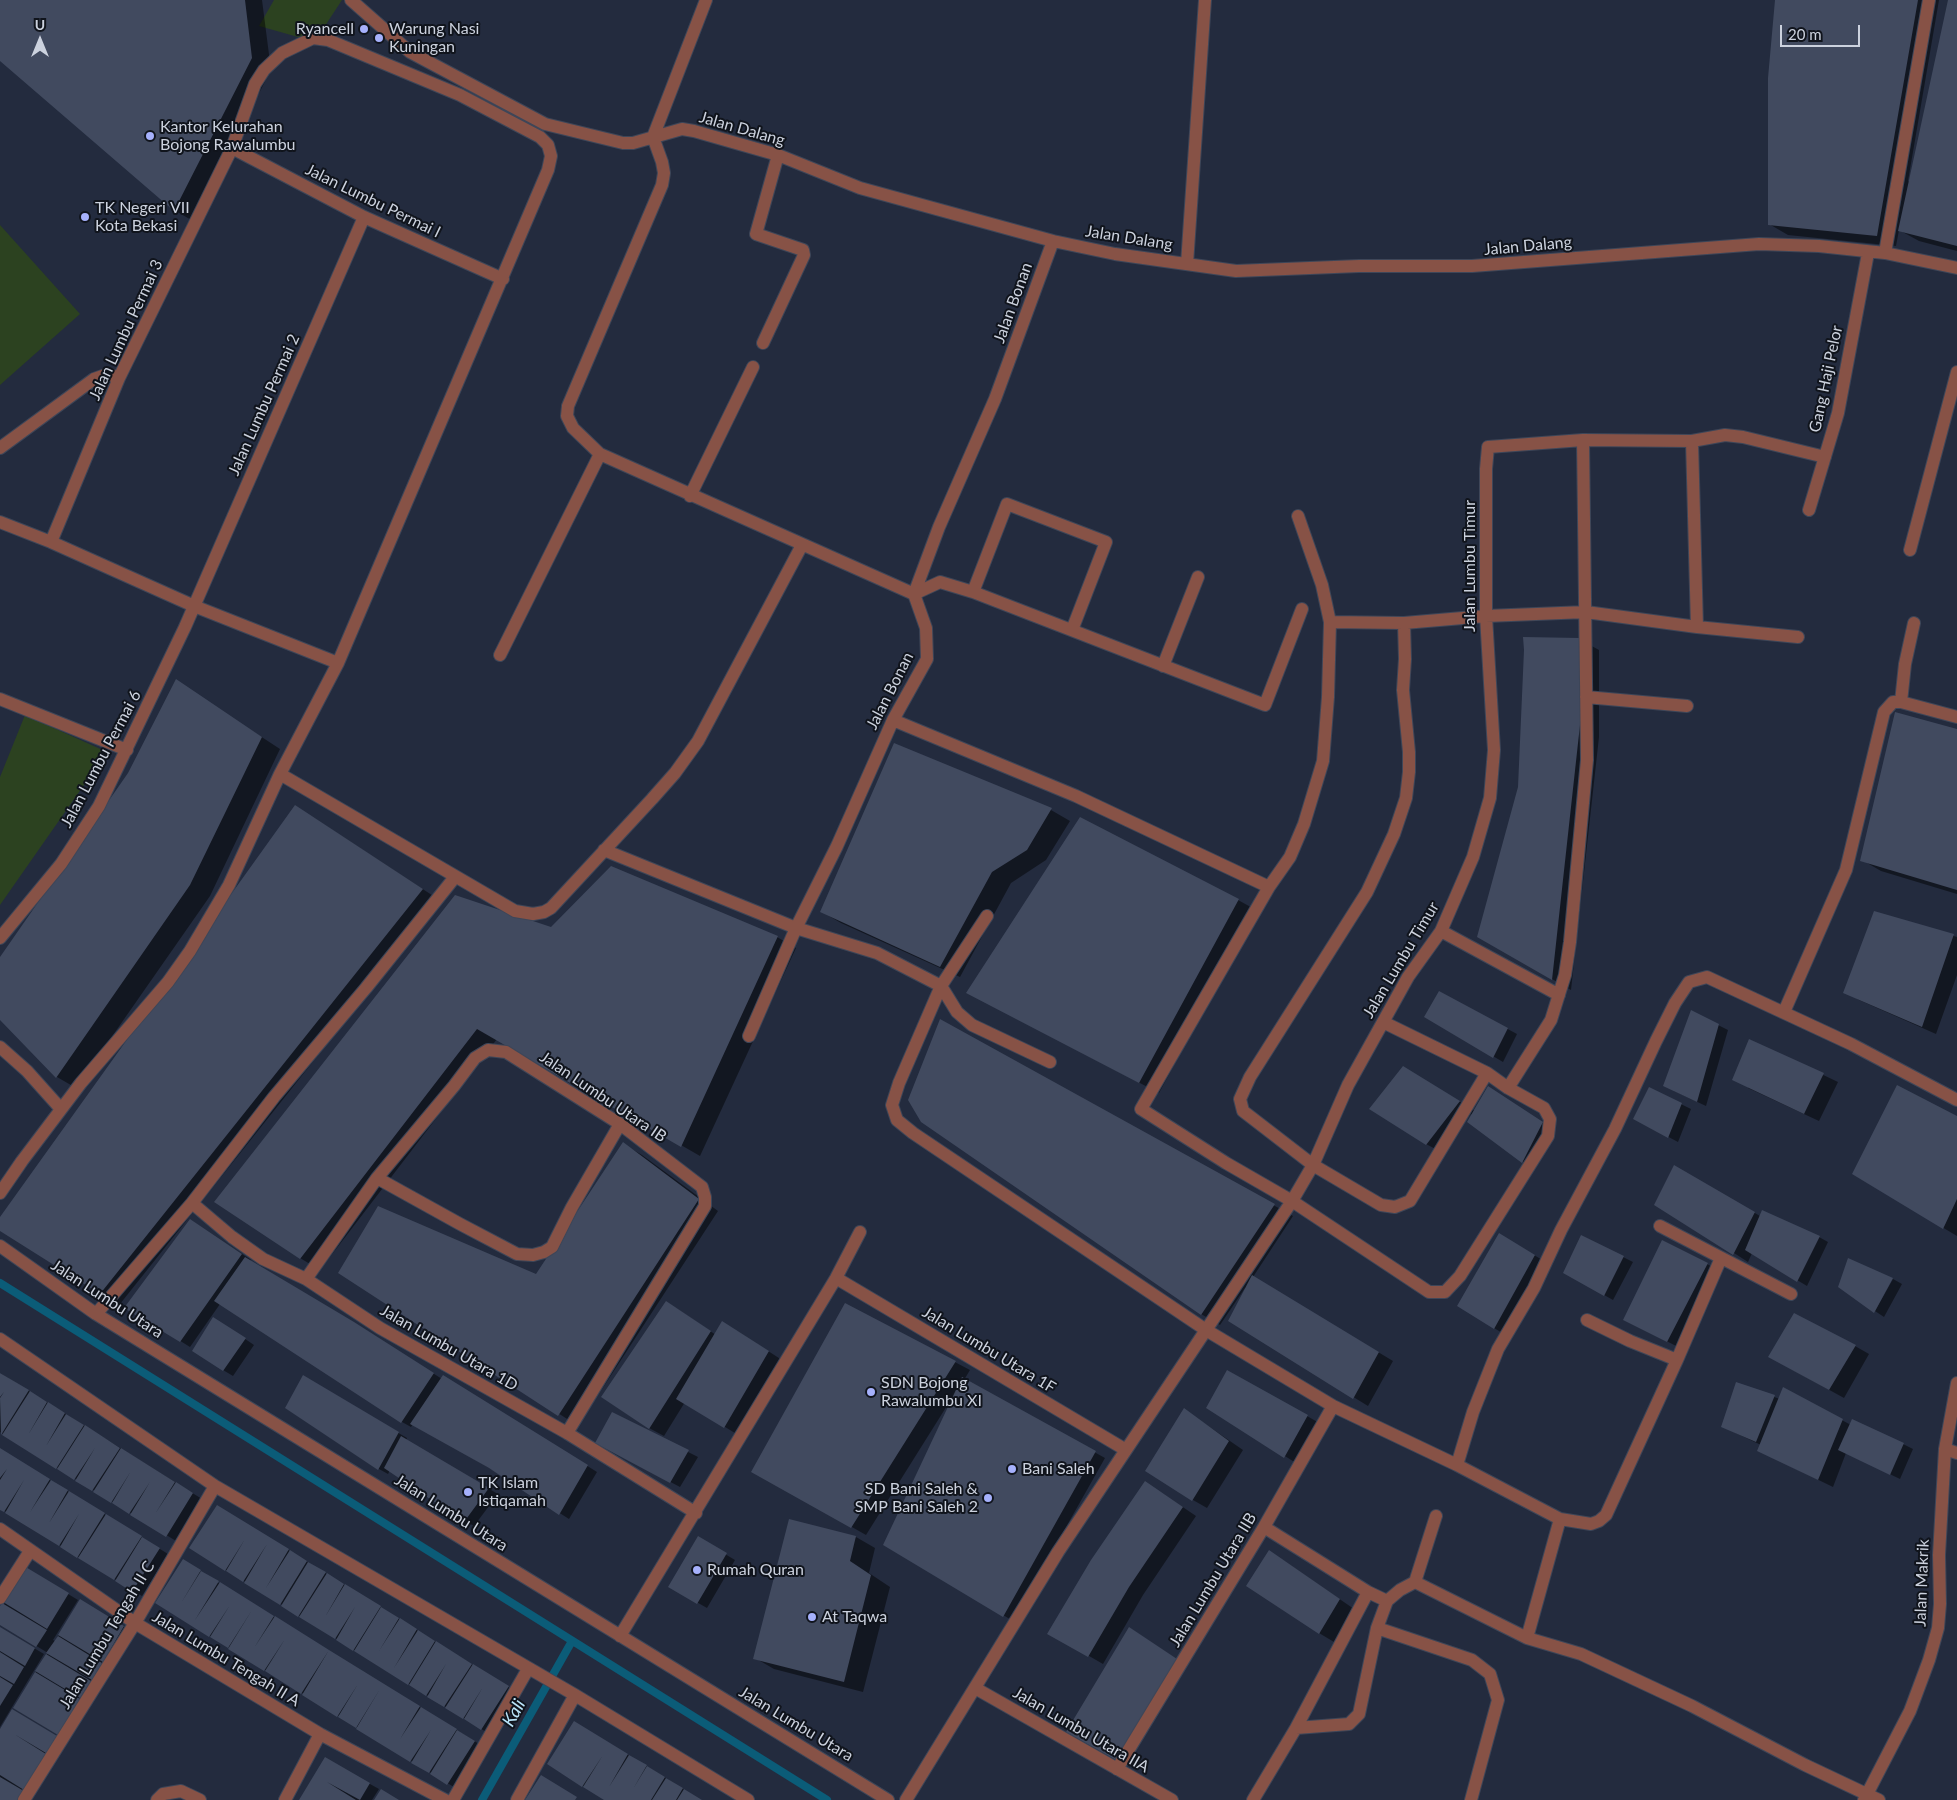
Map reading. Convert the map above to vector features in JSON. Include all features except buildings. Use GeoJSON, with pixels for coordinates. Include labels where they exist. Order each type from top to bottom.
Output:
{"type":"FeatureCollection","features":[{"type":"Feature","properties":{"kind":"street","name":"Jalan Dalang"},"geometry":{"type":"LineString","coordinates":[[352,0],[410,52],[545,124],[623,143],[633,143],[682,129],[778,155],[860,188],[1053,241],[1115,254],[1236,271],[1359,266],[1472,266],[1759,244],[1819,246],[1885,253],[1957,268]]}},
{"type":"Feature","properties":{"kind":"street"},"geometry":{"type":"LineString","coordinates":[[706,0],[653,138],[662,162],[664,173],[662,185],[568,406],[567,416],[573,428],[600,454],[690,496],[914,594],[940,582],[973,592],[1265,705],[1302,609]]}},
{"type":"Feature","properties":{"kind":"street"},"geometry":{"type":"LineString","coordinates":[[1187,264],[1205,0]]}},
{"type":"Feature","properties":{"kind":"street"},"geometry":{"type":"LineString","coordinates":[[1885,253],[1929,0]]}},
{"type":"Feature","properties":{"kind":"street","name":"Jalan Lumbu Permai 3"},"geometry":{"type":"LineString","coordinates":[[51,542],[119,378],[232,148],[255,84],[264,70],[282,53],[313,38],[328,40],[460,95],[540,137],[548,145],[551,156],[548,170],[503,279]]}},
{"type":"Feature","properties":{"kind":"street","name":"Jalan Lumbu Permai I"},"geometry":{"type":"LineString","coordinates":[[232,148],[364,217],[503,279]]}},
{"type":"Feature","properties":{"kind":"street"},"geometry":{"type":"LineString","coordinates":[[763,343],[804,255],[803,250],[756,234],[778,155]]}},
{"type":"Feature","properties":{"kind":"street","name":"Jalan Lumbu Permai 2"},"geometry":{"type":"LineString","coordinates":[[194,606],[364,217]]}},
{"type":"Feature","properties":{"kind":"street","name":"Jalan Bonan"},"geometry":{"type":"LineString","coordinates":[[749,1036],[796,928],[836,846],[893,720],[927,659],[926,628],[914,594],[939,527],[996,400],[1053,241]]}},
{"type":"Feature","properties":{"kind":"street","name":"Gang Haji Pelor"},"geometry":{"type":"LineString","coordinates":[[1809,510],[1838,413],[1868,252]]}},
{"type":"Feature","properties":{"kind":"street"},"geometry":{"type":"LineString","coordinates":[[0,1193],[81,1083],[162,989],[190,951],[229,884],[280,774],[338,663],[503,279]]}},
{"type":"Feature","properties":{"kind":"street"},"geometry":{"type":"LineString","coordinates":[[690,496],[753,367]]}},
{"type":"Feature","properties":{"kind":"street"},"geometry":{"type":"LineString","coordinates":[[1910,550],[1957,372]]}},
{"type":"Feature","properties":{"kind":"street"},"geometry":{"type":"LineString","coordinates":[[0,448],[94,379],[108,374],[119,378]]}},
{"type":"Feature","properties":{"kind":"street"},"geometry":{"type":"LineString","coordinates":[[1508,1088],[1551,1020],[1566,975],[1570,942],[1587,760],[1583,440],[1692,441],[1725,435],[1743,437],[1824,457]]}},
{"type":"Feature","properties":{"kind":"street","name":"Jalan Lumbu Timur"},"geometry":{"type":"LineString","coordinates":[[906,1800],[1058,1552],[1292,1202],[1314,1165],[1348,1085],[1382,1022],[1408,977],[1441,931],[1473,857],[1490,798],[1494,750],[1486,616],[1486,469],[1488,447],[1583,440]]}},
{"type":"Feature","properties":{"kind":"street"},"geometry":{"type":"LineString","coordinates":[[1692,441],[1696,626]]}},
{"type":"Feature","properties":{"kind":"street"},"geometry":{"type":"LineString","coordinates":[[500,655],[600,454]]}},
{"type":"Feature","properties":{"kind":"street"},"geometry":{"type":"LineString","coordinates":[[973,592],[1008,504],[1106,542],[1072,630]]}},
{"type":"Feature","properties":{"kind":"street"},"geometry":{"type":"LineString","coordinates":[[1298,516],[1322,585],[1330,622],[1328,697],[1323,761],[1304,824],[1290,857],[1269,887],[1141,1108],[1292,1202],[1429,1292],[1445,1292],[1460,1276],[1548,1136],[1550,1119],[1544,1108],[1508,1088],[1487,1073],[1382,1022]]}},
{"type":"Feature","properties":{"kind":"street"},"geometry":{"type":"LineString","coordinates":[[0,522],[51,542],[194,606],[338,663]]}},
{"type":"Feature","properties":{"kind":"street"},"geometry":{"type":"LineString","coordinates":[[280,774],[455,878],[515,911],[533,914],[544,912],[551,908],[675,773],[698,741],[802,545]]}},
{"type":"Feature","properties":{"kind":"street"},"geometry":{"type":"LineString","coordinates":[[1163,666],[1198,577]]}},
{"type":"Feature","properties":{"kind":"street","name":"Jalan Lumbu Permai 6"},"geometry":{"type":"LineString","coordinates":[[0,938],[71,849],[99,806],[194,606]]}},
{"type":"Feature","properties":{"kind":"street"},"geometry":{"type":"LineString","coordinates":[[1330,622],[1404,622],[1586,612],[1798,637]]}},
{"type":"Feature","properties":{"kind":"street"},"geometry":{"type":"LineString","coordinates":[[1404,622],[1405,659],[1403,690],[1409,772],[1406,798],[1394,834],[1367,892],[1250,1077],[1240,1099],[1244,1111],[1314,1165],[1381,1206],[1395,1207],[1410,1202],[1487,1073]]}},
{"type":"Feature","properties":{"kind":"street"},"geometry":{"type":"LineString","coordinates":[[1901,702],[1905,664],[1914,623]]}},
{"type":"Feature","properties":{"kind":"street"},"geometry":{"type":"LineString","coordinates":[[1586,697],[1687,706]]}},
{"type":"Feature","properties":{"kind":"street"},"geometry":{"type":"LineString","coordinates":[[0,699],[127,750]]}},
{"type":"Feature","properties":{"kind":"street"},"geometry":{"type":"LineString","coordinates":[[1784,1012],[1846,870],[1884,712],[1893,702],[1901,702],[1957,718]]}},
{"type":"Feature","properties":{"kind":"street"},"geometry":{"type":"LineString","coordinates":[[893,720],[1076,796],[1269,887]]}},
{"type":"Feature","properties":{"kind":"street"},"geometry":{"type":"LineString","coordinates":[[604,850],[796,928],[877,953],[941,986],[957,1012],[972,1025],[1050,1062]]}},
{"type":"Feature","properties":{"kind":"street"},"geometry":{"type":"LineString","coordinates":[[96,1314],[192,1203],[274,1098],[455,878]]}},
{"type":"Feature","properties":{"kind":"street"},"geometry":{"type":"LineString","coordinates":[[987,916],[941,986],[899,1083],[892,1104],[897,1120],[913,1133],[1206,1330],[1332,1406],[1457,1465],[1560,1519],[1591,1524],[1599,1522],[1606,1515],[1721,1258]]}},
{"type":"Feature","properties":{"kind":"street"},"geometry":{"type":"LineString","coordinates":[[1441,931],[1559,995]]}},
{"type":"Feature","properties":{"kind":"street"},"geometry":{"type":"LineString","coordinates":[[1457,1465],[1473,1412],[1498,1349],[1534,1288],[1615,1129],[1675,1003],[1689,982],[1707,977],[1851,1044],[1957,1100]]}},
{"type":"Feature","properties":{"kind":"street"},"geometry":{"type":"LineString","coordinates":[[0,1047],[62,1109]]}},
{"type":"Feature","properties":{"kind":"street","name":"Jalan Lumbu Utara IB"},"geometry":{"type":"LineString","coordinates":[[306,1279],[377,1178],[475,1058],[488,1050],[506,1052],[620,1124],[702,1187],[705,1197],[705,1206],[567,1433]]}},
{"type":"Feature","properties":{"kind":"street"},"geometry":{"type":"LineString","coordinates":[[377,1178],[517,1254],[533,1255],[544,1252],[552,1247],[572,1207],[620,1124]]}},
{"type":"Feature","properties":{"kind":"street","name":"Jalan Lumbu Utara 1D"},"geometry":{"type":"LineString","coordinates":[[192,1203],[232,1237],[263,1258],[306,1279],[380,1328],[567,1433],[696,1513]]}},
{"type":"Feature","properties":{"kind":"street"},"geometry":{"type":"LineString","coordinates":[[1660,1226],[1791,1294]]}},
{"type":"Feature","properties":{"kind":"street"},"geometry":{"type":"LineString","coordinates":[[620,1636],[696,1513],[836,1278],[860,1232]]}},
{"type":"Feature","properties":{"kind":"street","name":"Jalan Lumbu Utara"},"geometry":{"type":"LineString","coordinates":[[0,1246],[96,1314],[888,1800]]}},
{"type":"Feature","properties":{"kind":"street","name":"Jalan Lumbu Utara 1F"},"geometry":{"type":"LineString","coordinates":[[836,1278],[1126,1450]]}},
{"type":"Feature","properties":{"kind":"street"},"geometry":{"type":"LineString","coordinates":[[1587,1320],[1630,1341],[1677,1360]]}},
{"type":"Feature","properties":{"kind":"street"},"geometry":{"type":"LineString","coordinates":[[0,1339],[215,1486],[575,1695],[748,1800]]}},
{"type":"Feature","properties":{"kind":"street","name":"Jalan Makrik"},"geometry":{"type":"LineString","coordinates":[[1865,1797],[1910,1711],[1929,1660],[1938,1628],[1940,1604],[1939,1555],[1957,1383]]}},
{"type":"Feature","properties":{"kind":"street","name":"Jalan Lumbu Utara IIB"},"geometry":{"type":"LineString","coordinates":[[1117,1769],[1264,1527],[1332,1406]]}},
{"type":"Feature","properties":{"kind":"street","name":"Jalan Lumbu Tengah II C"},"geometry":{"type":"LineString","coordinates":[[24,1800],[135,1623],[215,1486]]}},
{"type":"Feature","properties":{"kind":"street"},"geometry":{"type":"LineString","coordinates":[[1296,1728],[1349,1724],[1359,1714],[1377,1628],[1387,1601],[1400,1590],[1415,1582],[1436,1516]]}},
{"type":"Feature","properties":{"kind":"street"},"geometry":{"type":"LineString","coordinates":[[1527,1638],[1560,1519]]}},
{"type":"Feature","properties":{"kind":"street"},"geometry":{"type":"LineString","coordinates":[[1264,1527],[1368,1592],[1387,1601]]}},
{"type":"Feature","properties":{"kind":"street","name":"Jalan Lumbu Tengah II A"},"geometry":{"type":"LineString","coordinates":[[0,1529],[135,1623],[320,1734],[445,1800]]}},
{"type":"Feature","properties":{"kind":"street"},"geometry":{"type":"LineString","coordinates":[[0,1598],[30,1551]]}},
{"type":"Feature","properties":{"kind":"street"},"geometry":{"type":"LineString","coordinates":[[1415,1582],[1527,1638],[1580,1654],[1692,1706],[1865,1797],[1879,1800]]}},
{"type":"Feature","properties":{"kind":"street"},"geometry":{"type":"LineString","coordinates":[[1253,1800],[1296,1728],[1368,1592]]}},
{"type":"Feature","properties":{"kind":"street"},"geometry":{"type":"LineString","coordinates":[[1377,1628],[1472,1660],[1490,1674],[1498,1700],[1470,1800]]}},
{"type":"Feature","properties":{"kind":"street"},"geometry":{"type":"LineString","coordinates":[[453,1800],[533,1671]]}},
{"type":"Feature","properties":{"kind":"street","name":"Jalan Lumbu Utara IIA"},"geometry":{"type":"LineString","coordinates":[[975,1688],[1172,1800]]}},
{"type":"Feature","properties":{"kind":"street"},"geometry":{"type":"LineString","coordinates":[[518,1800],[575,1695]]}},
{"type":"Feature","properties":{"kind":"street"},"geometry":{"type":"LineString","coordinates":[[285,1800],[320,1734]]}},
{"type":"Feature","properties":{"kind":"street"},"geometry":{"type":"LineString","coordinates":[[157,1800],[163,1794],[181,1790],[200,1800]]}},
{"type":"Feature","properties":{"kind":"green space"},"geometry":{"type":"Polygon","coordinates":[[[274,0],[342,0],[321,32],[298,37],[259,26],[274,0]]]}},
{"type":"Feature","properties":{"kind":"green space"},"geometry":{"type":"Polygon","coordinates":[[[0,225],[80,314],[0,385],[0,225]]]}},
{"type":"Feature","properties":{"kind":"green space"},"geometry":{"type":"Polygon","coordinates":[[[25,715],[107,752],[0,905],[0,777],[25,715]]]}},
{"type":"Feature","properties":{"kind":"waterway"},"geometry":{"type":"LineString","coordinates":[[0,1283],[827,1800]]}},
{"type":"Feature","properties":{"kind":"waterway","name":"Kali"},"geometry":{"type":"LineString","coordinates":[[482,1800],[572,1641]]}},
{"type":"Feature","properties":{"kind":"place","name":"Ryancell"},"geometry":{"type":"Point","coordinates":[364,29]}},
{"type":"Feature","properties":{"kind":"place","name":"Warung Nasi Kuningan"},"geometry":{"type":"Point","coordinates":[379,38]}},
{"type":"Feature","properties":{"kind":"place","name":"Kantor Kelurahan Bojong Rawalumbu"},"geometry":{"type":"Point","coordinates":[150,136]}},
{"type":"Feature","properties":{"kind":"place","name":"TK Negeri VII Kota Bekasi"},"geometry":{"type":"Point","coordinates":[85,217]}},
{"type":"Feature","properties":{"kind":"place","name":"SDN Bojong Rawalumbu XI"},"geometry":{"type":"Point","coordinates":[871,1392]}},
{"type":"Feature","properties":{"kind":"place","name":"Bani Saleh"},"geometry":{"type":"Point","coordinates":[1012,1469]}},
{"type":"Feature","properties":{"kind":"place","name":"TK Islam Istiqamah"},"geometry":{"type":"Point","coordinates":[468,1492]}},
{"type":"Feature","properties":{"kind":"place","name":"SD Bani Saleh & SMP Bani Saleh 2"},"geometry":{"type":"Point","coordinates":[988,1498]}},
{"type":"Feature","properties":{"kind":"place","name":"Rumah Quran"},"geometry":{"type":"Point","coordinates":[697,1570]}},
{"type":"Feature","properties":{"kind":"place","name":"At Taqwa"},"geometry":{"type":"Point","coordinates":[812,1617]}}]}
